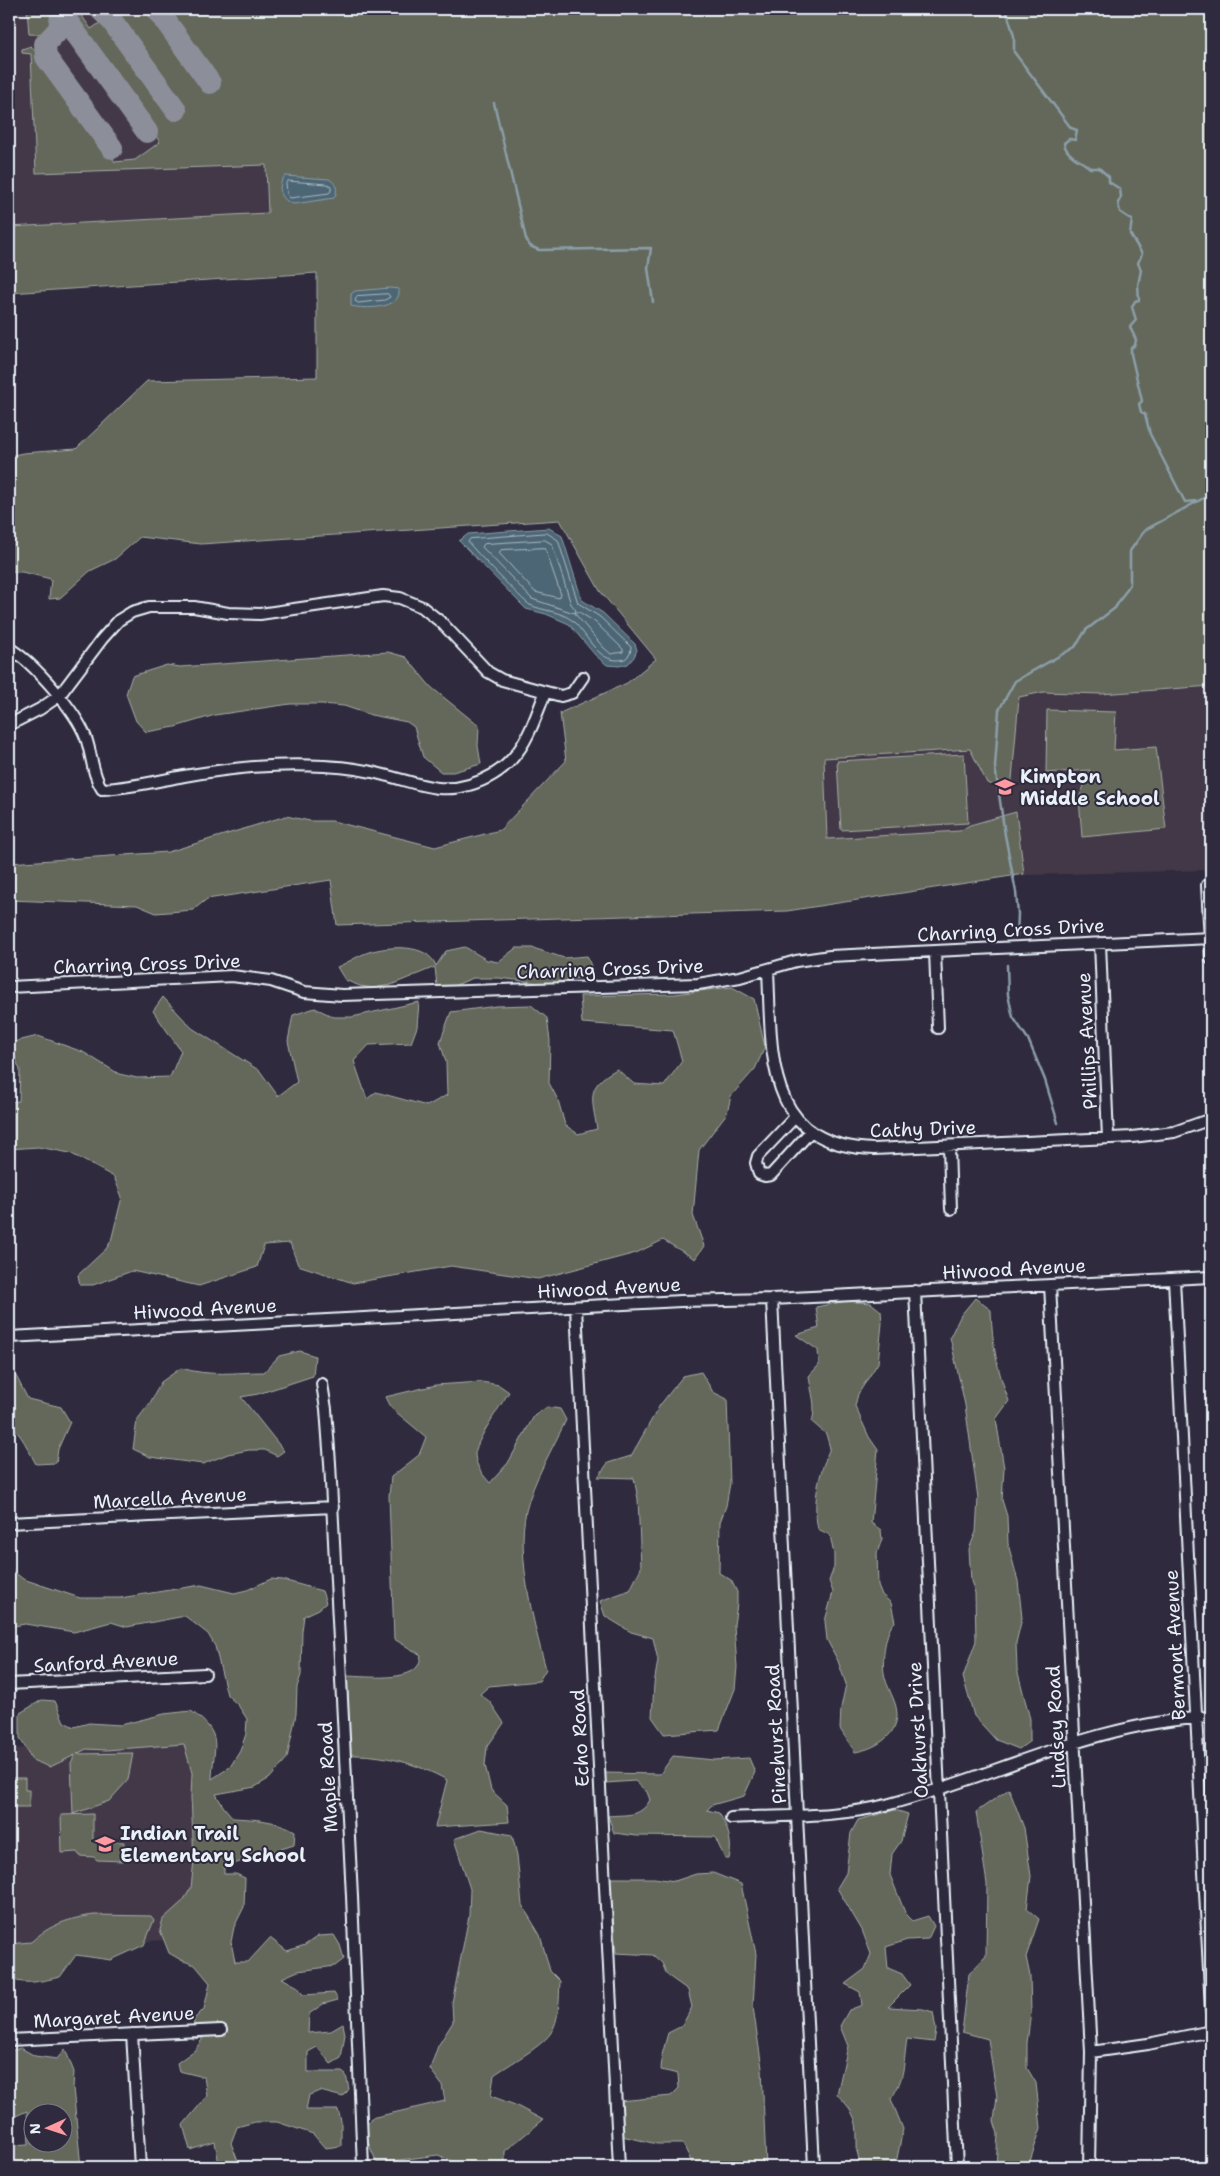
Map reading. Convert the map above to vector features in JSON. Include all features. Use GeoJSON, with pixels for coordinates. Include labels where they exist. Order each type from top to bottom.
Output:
{"type":"FeatureCollection","features":[{"type":"Feature","properties":{"kind":"street"},"geometry":{"type":"LineString","coordinates":[[9,725],[40,709],[58,696],[119,620],[132,612],[149,607],[194,606],[228,613],[260,614],[383,596],[400,598],[422,607],[442,623],[488,672],[502,680],[560,696],[572,693],[583,677]]}},
{"type":"Feature","properties":{"kind":"street"},"geometry":{"type":"LineString","coordinates":[[9,648],[41,674],[85,736],[96,780],[102,789],[256,765],[285,763],[327,766],[387,775],[428,788],[448,790],[489,777],[509,763],[526,742],[545,693]]}},
{"type":"Feature","properties":{"kind":"street"},"geometry":{"type":"LineString","coordinates":[[1207,885],[1211,959]]}},
{"type":"Feature","properties":{"kind":"street","name":"Charring Cross Drive"},"geometry":{"type":"LineString","coordinates":[[9,988],[232,976],[271,981],[313,994],[372,995],[698,984],[734,979],[796,961],[830,956],[1211,938]]}},
{"type":"Feature","properties":{"kind":"street","name":"Phillips Avenue"},"geometry":{"type":"LineString","coordinates":[[1100,943],[1108,1138]]}},
{"type":"Feature","properties":{"kind":"street"},"geometry":{"type":"LineString","coordinates":[[934,951],[938,1028]]}},
{"type":"Feature","properties":{"kind":"street","name":"Cathy Drive"},"geometry":{"type":"LineString","coordinates":[[768,970],[774,1068],[781,1092],[795,1116],[811,1131],[835,1144],[862,1149],[949,1147],[1108,1138],[1166,1133],[1211,1119]]}},
{"type":"Feature","properties":{"kind":"street"},"geometry":{"type":"LineString","coordinates":[[795,1116],[758,1156],[756,1162],[759,1174],[771,1175],[811,1131]]}},
{"type":"Feature","properties":{"kind":"street"},"geometry":{"type":"LineString","coordinates":[[949,1147],[951,1209]]}},
{"type":"Feature","properties":{"kind":"street","name":"Hiwood Avenue"},"geometry":{"type":"LineString","coordinates":[[9,1337],[576,1307],[1211,1277]]}},
{"type":"Feature","properties":{"kind":"street","name":"Bermont Avenue"},"geometry":{"type":"LineString","coordinates":[[1174,1279],[1211,2010]]}},
{"type":"Feature","properties":{"kind":"street","name":"Lindsey Road"},"geometry":{"type":"LineString","coordinates":[[1050,1285],[1091,2052],[1089,2167]]}},
{"type":"Feature","properties":{"kind":"street","name":"Oakhurst Drive"},"geometry":{"type":"LineString","coordinates":[[915,1292],[958,2167]]}},
{"type":"Feature","properties":{"kind":"street","name":"Pinehurst Road"},"geometry":{"type":"LineString","coordinates":[[772,1299],[814,2167]]}},
{"type":"Feature","properties":{"kind":"street","name":"Echo Road"},"geometry":{"type":"LineString","coordinates":[[576,1307],[619,2167]]}},
{"type":"Feature","properties":{"kind":"street","name":"Maple Road"},"geometry":{"type":"LineString","coordinates":[[322,1384],[326,1410],[333,1508],[363,2167]]}},
{"type":"Feature","properties":{"kind":"street","name":"Marcella Avenue"},"geometry":{"type":"LineString","coordinates":[[9,1523],[333,1508]]}},
{"type":"Feature","properties":{"kind":"street","name":"Sanford Avenue"},"geometry":{"type":"LineString","coordinates":[[9,1684],[205,1674]]}},
{"type":"Feature","properties":{"kind":"street"},"geometry":{"type":"LineString","coordinates":[[731,1818],[863,1810],[938,1790],[1074,1742],[1131,1726],[1197,1717],[1211,1717]]}},
{"type":"Feature","properties":{"kind":"street","name":"Margaret Avenue"},"geometry":{"type":"LineString","coordinates":[[9,2040],[221,2030]]}},
{"type":"Feature","properties":{"kind":"street"},"geometry":{"type":"LineString","coordinates":[[1091,2052],[1148,2044],[1211,2031]]}},
{"type":"Feature","properties":{"kind":"street"},"geometry":{"type":"LineString","coordinates":[[132,2034],[140,2167]]}},
{"type":"Feature","properties":{"kind":"shaded area"},"geometry":{"type":"Polygon","coordinates":[[[9,9],[882,9],[268,213],[9,227],[9,9]]]}},
{"type":"Feature","properties":{"kind":"shaded area","name":"Kimpton Middle School"},"geometry":{"type":"Polygon","coordinates":[[[1211,681],[1211,870],[1028,875],[804,895],[797,703],[1211,681]]]}},
{"type":"Feature","properties":{"kind":"shaded area","name":"Indian Trail Elementary School"},"geometry":{"type":"Polygon","coordinates":[[[197,1740],[207,1938],[9,1948],[9,1749],[197,1740]]]}},
{"type":"Feature","properties":{"kind":"green space"},"geometry":{"type":"Polygon","coordinates":[[[27,9],[55,9],[52,25],[49,29],[41,33],[29,34],[27,9]]]}},
{"type":"Feature","properties":{"kind":"green space"},"geometry":{"type":"Polygon","coordinates":[[[69,9],[77,9],[91,29],[106,19],[174,113],[180,109],[113,14],[120,9],[153,9],[210,87],[216,82],[163,9],[1211,9],[1211,686],[1101,694],[1044,692],[1019,697],[1011,791],[987,783],[970,749],[824,758],[827,839],[960,831],[970,825],[1016,812],[1024,874],[787,911],[337,925],[331,880],[207,899],[193,910],[156,913],[137,905],[9,900],[9,863],[168,852],[286,816],[310,821],[332,821],[435,847],[500,830],[566,761],[560,713],[627,683],[656,659],[600,591],[560,520],[201,544],[140,537],[115,559],[90,571],[60,598],[49,599],[51,579],[22,572],[9,572],[9,456],[23,453],[76,449],[147,381],[317,377],[317,273],[9,293],[9,227],[268,213],[266,165],[36,173],[31,54],[22,53],[22,49],[31,46],[115,162],[135,160],[160,142],[71,16],[69,9]]]}},
{"type":"Feature","properties":{"kind":"green space"},"geometry":{"type":"Polygon","coordinates":[[[388,652],[406,657],[431,687],[479,726],[478,746],[481,764],[453,772],[441,772],[423,757],[414,727],[407,722],[371,715],[344,706],[290,704],[215,715],[175,727],[146,732],[136,721],[126,694],[132,676],[167,665],[180,667],[388,652]]]}},
{"type":"Feature","properties":{"kind":"green space"},"geometry":{"type":"Polygon","coordinates":[[[1047,710],[1116,712],[1114,750],[1156,747],[1166,829],[1082,837],[1079,798],[1090,770],[1046,773],[1047,710]]]}},
{"type":"Feature","properties":{"kind":"green space"},"geometry":{"type":"Polygon","coordinates":[[[964,754],[968,823],[841,830],[837,761],[964,754]]]}},
{"type":"Feature","properties":{"kind":"green space"},"geometry":{"type":"Polygon","coordinates":[[[465,947],[487,960],[498,962],[516,948],[533,948],[564,958],[587,956],[593,971],[588,976],[550,984],[499,978],[473,978],[451,987],[437,986],[435,967],[391,985],[373,988],[360,986],[345,980],[337,967],[361,955],[387,948],[417,950],[425,953],[436,966],[446,951],[465,947]]]}},
{"type":"Feature","properties":{"kind":"green space"},"geometry":{"type":"Polygon","coordinates":[[[732,987],[754,999],[765,1047],[755,1069],[731,1096],[727,1113],[699,1150],[693,1215],[704,1246],[695,1259],[663,1240],[636,1253],[538,1279],[451,1266],[353,1283],[298,1265],[290,1243],[264,1245],[257,1267],[199,1286],[132,1271],[93,1285],[80,1285],[78,1275],[106,1249],[111,1241],[122,1197],[114,1177],[70,1153],[38,1147],[9,1149],[9,1102],[19,1101],[20,1070],[9,1043],[38,1036],[83,1052],[119,1074],[137,1078],[170,1077],[181,1051],[153,1011],[163,997],[192,1028],[260,1071],[278,1096],[297,1082],[288,1041],[293,1015],[315,1008],[334,1017],[352,1017],[419,1002],[417,1027],[411,1043],[369,1045],[354,1061],[367,1099],[376,1092],[427,1106],[447,1095],[446,1062],[440,1042],[451,1012],[497,1006],[531,1005],[547,1018],[550,1041],[549,1083],[558,1100],[565,1125],[578,1134],[597,1129],[593,1094],[595,1087],[607,1075],[617,1069],[634,1084],[664,1086],[682,1061],[673,1030],[582,1023],[580,996],[675,994],[732,987]]]}},
{"type":"Feature","properties":{"kind":"green space"},"geometry":{"type":"Polygon","coordinates":[[[975,1298],[991,1310],[996,1356],[1009,1401],[996,1419],[1004,1468],[1002,1500],[1007,1516],[1008,1544],[1018,1581],[1022,1618],[1016,1643],[1017,1669],[1030,1719],[1030,1741],[1019,1749],[996,1740],[974,1716],[963,1677],[976,1641],[975,1593],[971,1581],[969,1549],[976,1532],[978,1498],[965,1405],[950,1337],[961,1315],[975,1298]]]}},
{"type":"Feature","properties":{"kind":"green space"},"geometry":{"type":"Polygon","coordinates":[[[846,1301],[871,1303],[881,1311],[882,1323],[878,1363],[858,1394],[855,1406],[869,1437],[878,1450],[871,1523],[881,1530],[882,1539],[877,1553],[878,1585],[882,1595],[891,1603],[895,1622],[887,1638],[883,1667],[885,1678],[897,1709],[896,1722],[889,1735],[877,1745],[855,1752],[840,1729],[841,1708],[846,1684],[838,1661],[827,1640],[825,1621],[833,1592],[829,1581],[834,1567],[834,1555],[830,1535],[818,1529],[816,1519],[816,1498],[830,1448],[826,1434],[812,1422],[814,1404],[809,1376],[819,1365],[818,1350],[796,1335],[819,1328],[816,1307],[846,1301]]]}},
{"type":"Feature","properties":{"kind":"green space"},"geometry":{"type":"Polygon","coordinates":[[[300,1351],[315,1356],[313,1376],[258,1394],[241,1397],[284,1451],[277,1456],[265,1450],[249,1450],[228,1454],[203,1464],[150,1457],[133,1449],[137,1420],[150,1403],[161,1382],[181,1368],[212,1373],[264,1372],[279,1356],[300,1351]]]}},
{"type":"Feature","properties":{"kind":"green space"},"geometry":{"type":"Polygon","coordinates":[[[9,1370],[16,1376],[28,1399],[61,1407],[70,1422],[58,1449],[56,1463],[36,1464],[21,1437],[9,1426],[9,1370]]]}},
{"type":"Feature","properties":{"kind":"green space"},"geometry":{"type":"Polygon","coordinates":[[[701,1372],[713,1392],[727,1399],[730,1483],[726,1506],[720,1522],[719,1573],[731,1580],[737,1592],[734,1625],[737,1667],[735,1689],[719,1730],[664,1734],[652,1717],[658,1660],[653,1638],[631,1632],[605,1616],[600,1601],[630,1590],[641,1568],[638,1499],[634,1478],[598,1477],[608,1463],[631,1456],[660,1405],[683,1376],[701,1372]]]}},
{"type":"Feature","properties":{"kind":"green space"},"geometry":{"type":"Polygon","coordinates":[[[481,1382],[499,1385],[509,1392],[476,1449],[475,1455],[478,1467],[490,1483],[508,1463],[534,1416],[547,1407],[560,1409],[566,1420],[533,1488],[523,1529],[523,1548],[528,1590],[536,1632],[546,1669],[539,1681],[489,1686],[480,1694],[490,1702],[504,1723],[487,1747],[485,1765],[491,1790],[507,1805],[509,1822],[435,1827],[447,1780],[411,1764],[374,1756],[348,1755],[344,1676],[383,1677],[403,1675],[417,1667],[421,1655],[394,1639],[389,1496],[391,1477],[419,1455],[426,1437],[390,1407],[385,1397],[436,1385],[481,1382]]]}},
{"type":"Feature","properties":{"kind":"green space"},"geometry":{"type":"Polygon","coordinates":[[[9,1568],[23,1579],[80,1598],[120,1598],[201,1585],[234,1593],[247,1590],[271,1579],[283,1580],[322,1591],[326,1603],[319,1609],[304,1616],[301,1675],[297,1687],[296,1714],[287,1758],[270,1778],[255,1787],[216,1794],[233,1818],[273,1822],[295,1831],[294,1845],[224,1867],[224,1874],[236,1874],[245,1878],[244,1907],[234,1927],[231,1942],[235,1962],[248,1962],[270,1938],[287,1951],[305,1945],[318,1936],[334,1935],[340,1945],[344,1959],[335,1966],[298,1971],[282,1978],[298,1987],[303,1995],[334,1993],[338,2000],[323,2004],[309,2014],[308,2033],[331,2031],[343,2024],[345,2034],[341,2058],[331,2064],[317,2047],[308,2052],[308,2072],[342,2072],[346,2075],[349,2089],[343,2097],[320,2091],[309,2095],[306,2110],[338,2110],[341,2121],[341,2146],[325,2148],[313,2134],[277,2122],[255,2122],[237,2127],[231,2143],[240,2167],[209,2167],[219,2164],[215,2142],[190,2150],[183,2125],[207,2096],[204,2077],[179,2071],[177,2063],[195,2050],[203,2038],[193,2039],[194,2019],[204,2009],[210,1983],[195,1965],[169,1953],[160,1930],[163,1919],[183,1901],[191,1888],[194,1860],[191,1797],[192,1773],[184,1744],[106,1750],[86,1749],[77,1754],[133,1753],[128,1780],[109,1801],[73,1814],[71,1763],[75,1755],[50,1767],[32,1760],[20,1738],[20,1713],[42,1700],[55,1701],[64,1722],[74,1727],[89,1723],[121,1725],[164,1714],[191,1711],[202,1719],[213,1734],[215,1749],[212,1779],[230,1767],[240,1751],[246,1734],[247,1719],[238,1705],[227,1695],[215,1646],[208,1634],[185,1616],[127,1627],[111,1622],[74,1632],[25,1624],[9,1627],[9,1568]]]}},
{"type":"Feature","properties":{"kind":"green space"},"geometry":{"type":"Polygon","coordinates":[[[673,1756],[714,1760],[749,1758],[755,1772],[744,1796],[712,1805],[707,1810],[719,1813],[725,1824],[730,1841],[729,1859],[725,1859],[715,1837],[637,1836],[614,1833],[608,1816],[632,1814],[642,1810],[650,1800],[647,1792],[635,1781],[606,1783],[604,1773],[660,1774],[673,1756]]]}},
{"type":"Feature","properties":{"kind":"green space"},"geometry":{"type":"Polygon","coordinates":[[[10,1778],[25,1778],[25,1790],[29,1790],[29,1807],[12,1807],[10,1778]]]}},
{"type":"Feature","properties":{"kind":"green space"},"geometry":{"type":"Polygon","coordinates":[[[1009,1789],[1024,1828],[1031,1876],[1027,1909],[1039,1919],[1026,1957],[1030,1976],[1031,2012],[1027,2043],[1027,2068],[1036,2083],[1041,2128],[1028,2167],[996,2167],[998,2134],[994,2121],[997,2097],[988,2039],[962,2032],[969,1974],[986,1956],[987,1884],[976,1812],[1009,1789]]]}},
{"type":"Feature","properties":{"kind":"green space"},"geometry":{"type":"Polygon","coordinates":[[[895,1810],[908,1814],[901,1841],[892,1854],[890,1875],[906,1915],[912,1921],[928,1916],[934,1926],[928,1939],[907,1940],[886,1947],[888,1968],[902,1974],[910,1985],[888,2007],[923,2009],[933,2012],[936,2030],[934,2042],[907,2039],[902,2076],[891,2099],[903,2129],[896,2163],[906,2167],[862,2167],[859,2161],[855,2119],[849,2108],[837,2094],[848,2046],[840,2026],[849,2010],[862,2005],[860,1992],[845,1984],[865,1969],[871,1954],[862,1930],[837,1888],[846,1873],[851,1833],[858,1820],[895,1810]]]}},
{"type":"Feature","properties":{"kind":"green space"},"geometry":{"type":"Polygon","coordinates":[[[93,1814],[93,1841],[124,1842],[123,1861],[97,1860],[94,1857],[80,1856],[77,1852],[62,1853],[61,1815],[93,1814]]]}},
{"type":"Feature","properties":{"kind":"green space"},"geometry":{"type":"Polygon","coordinates":[[[481,1829],[512,1835],[517,1855],[522,1905],[540,1935],[550,1971],[560,1981],[556,2022],[550,2034],[524,2056],[494,2075],[491,2096],[515,2105],[543,2120],[505,2151],[505,2161],[514,2167],[461,2167],[462,2165],[438,2155],[377,2163],[369,2145],[365,2128],[371,2118],[445,2101],[442,2085],[430,2069],[438,2046],[453,2022],[452,2003],[469,1916],[470,1889],[454,1839],[481,1829]]]}},
{"type":"Feature","properties":{"kind":"green space"},"geometry":{"type":"Polygon","coordinates":[[[713,1873],[741,1884],[756,1954],[753,2007],[762,2068],[766,2167],[694,2167],[683,2144],[657,2144],[622,2136],[620,2101],[671,2096],[679,2088],[678,2074],[661,2070],[662,2055],[668,2033],[682,2026],[692,2007],[688,1990],[667,1975],[662,1963],[653,1955],[616,1953],[610,1878],[654,1878],[675,1881],[696,1874],[713,1873]]]}},
{"type":"Feature","properties":{"kind":"green space"},"geometry":{"type":"Polygon","coordinates":[[[94,1915],[151,1916],[154,1920],[144,1945],[111,1960],[76,1955],[60,1977],[27,1982],[9,1978],[9,1944],[31,1942],[45,1931],[60,1923],[94,1915]]]}},
{"type":"Feature","properties":{"kind":"green space"},"geometry":{"type":"Polygon","coordinates":[[[21,2048],[35,2056],[57,2059],[65,2049],[74,2072],[73,2088],[81,2167],[9,2167],[9,2145],[22,2144],[22,2154],[72,2154],[72,2104],[22,2104],[22,2113],[9,2119],[9,2051],[21,2048]]]}},
{"type":"Feature","properties":{"kind":"water"},"geometry":{"type":"Polygon","coordinates":[[[285,176],[329,179],[336,187],[336,195],[334,198],[294,204],[285,200],[281,193],[280,188],[285,176]]]}},
{"type":"Feature","properties":{"kind":"water"},"geometry":{"type":"Polygon","coordinates":[[[399,289],[395,301],[389,304],[364,308],[351,306],[351,294],[355,291],[399,289]]]}},
{"type":"Feature","properties":{"kind":"water"},"geometry":{"type":"Polygon","coordinates":[[[549,528],[562,536],[582,600],[603,613],[635,644],[637,650],[628,664],[619,666],[607,665],[595,655],[569,624],[546,614],[526,609],[459,541],[468,534],[549,528]]]}},
{"type":"Feature","properties":{"kind":"waterway"},"geometry":{"type":"LineString","coordinates":[[1006,9],[1014,36],[1014,52],[1071,128],[1077,130],[1075,140],[1069,139],[1064,143],[1065,147],[1074,157],[1090,168],[1099,168],[1109,177],[1109,182],[1120,189],[1121,197],[1118,203],[1120,212],[1132,220],[1130,234],[1142,254],[1138,263],[1141,270],[1138,285],[1139,300],[1135,301],[1132,307],[1136,320],[1130,327],[1136,340],[1135,345],[1131,348],[1131,354],[1142,401],[1139,404],[1141,412],[1145,414],[1150,434],[1185,502],[1197,501]]}},
{"type":"Feature","properties":{"kind":"waterway"},"geometry":{"type":"LineString","coordinates":[[494,103],[526,239],[530,246],[539,250],[651,248],[648,268],[653,302]]}},
{"type":"Feature","properties":{"kind":"waterway"},"geometry":{"type":"LineString","coordinates":[[1017,936],[1016,892],[995,767],[999,710],[1015,681],[1075,647],[1086,630],[1115,608],[1130,584],[1130,551],[1145,530],[1211,494]]}},
{"type":"Feature","properties":{"kind":"waterway"},"geometry":{"type":"LineString","coordinates":[[1007,965],[1008,995],[1013,1017],[1028,1039],[1045,1080],[1058,1123]]}},
{"type":"Feature","properties":{"kind":"taxiway"},"geometry":{"type":"LineString","coordinates":[[62,9],[59,29],[45,44],[46,57],[112,148]]}},
{"type":"Feature","properties":{"kind":"taxiway"},"geometry":{"type":"LineString","coordinates":[[62,9],[67,21],[147,132]]}},
{"type":"Feature","properties":{"kind":"taxiway"},"geometry":{"type":"LineString","coordinates":[[100,9],[112,21],[176,110]]}},
{"type":"Feature","properties":{"kind":"taxiway"},"geometry":{"type":"LineString","coordinates":[[157,9],[210,83]]}},
{"type":"Feature","properties":{"kind":"place","name":"Kimpton Middle School"},"geometry":{"type":"Point","coordinates":[1005,787]}},
{"type":"Feature","properties":{"kind":"place","name":"Indian Trail Elementary School"},"geometry":{"type":"Point","coordinates":[105,1844]}}]}
